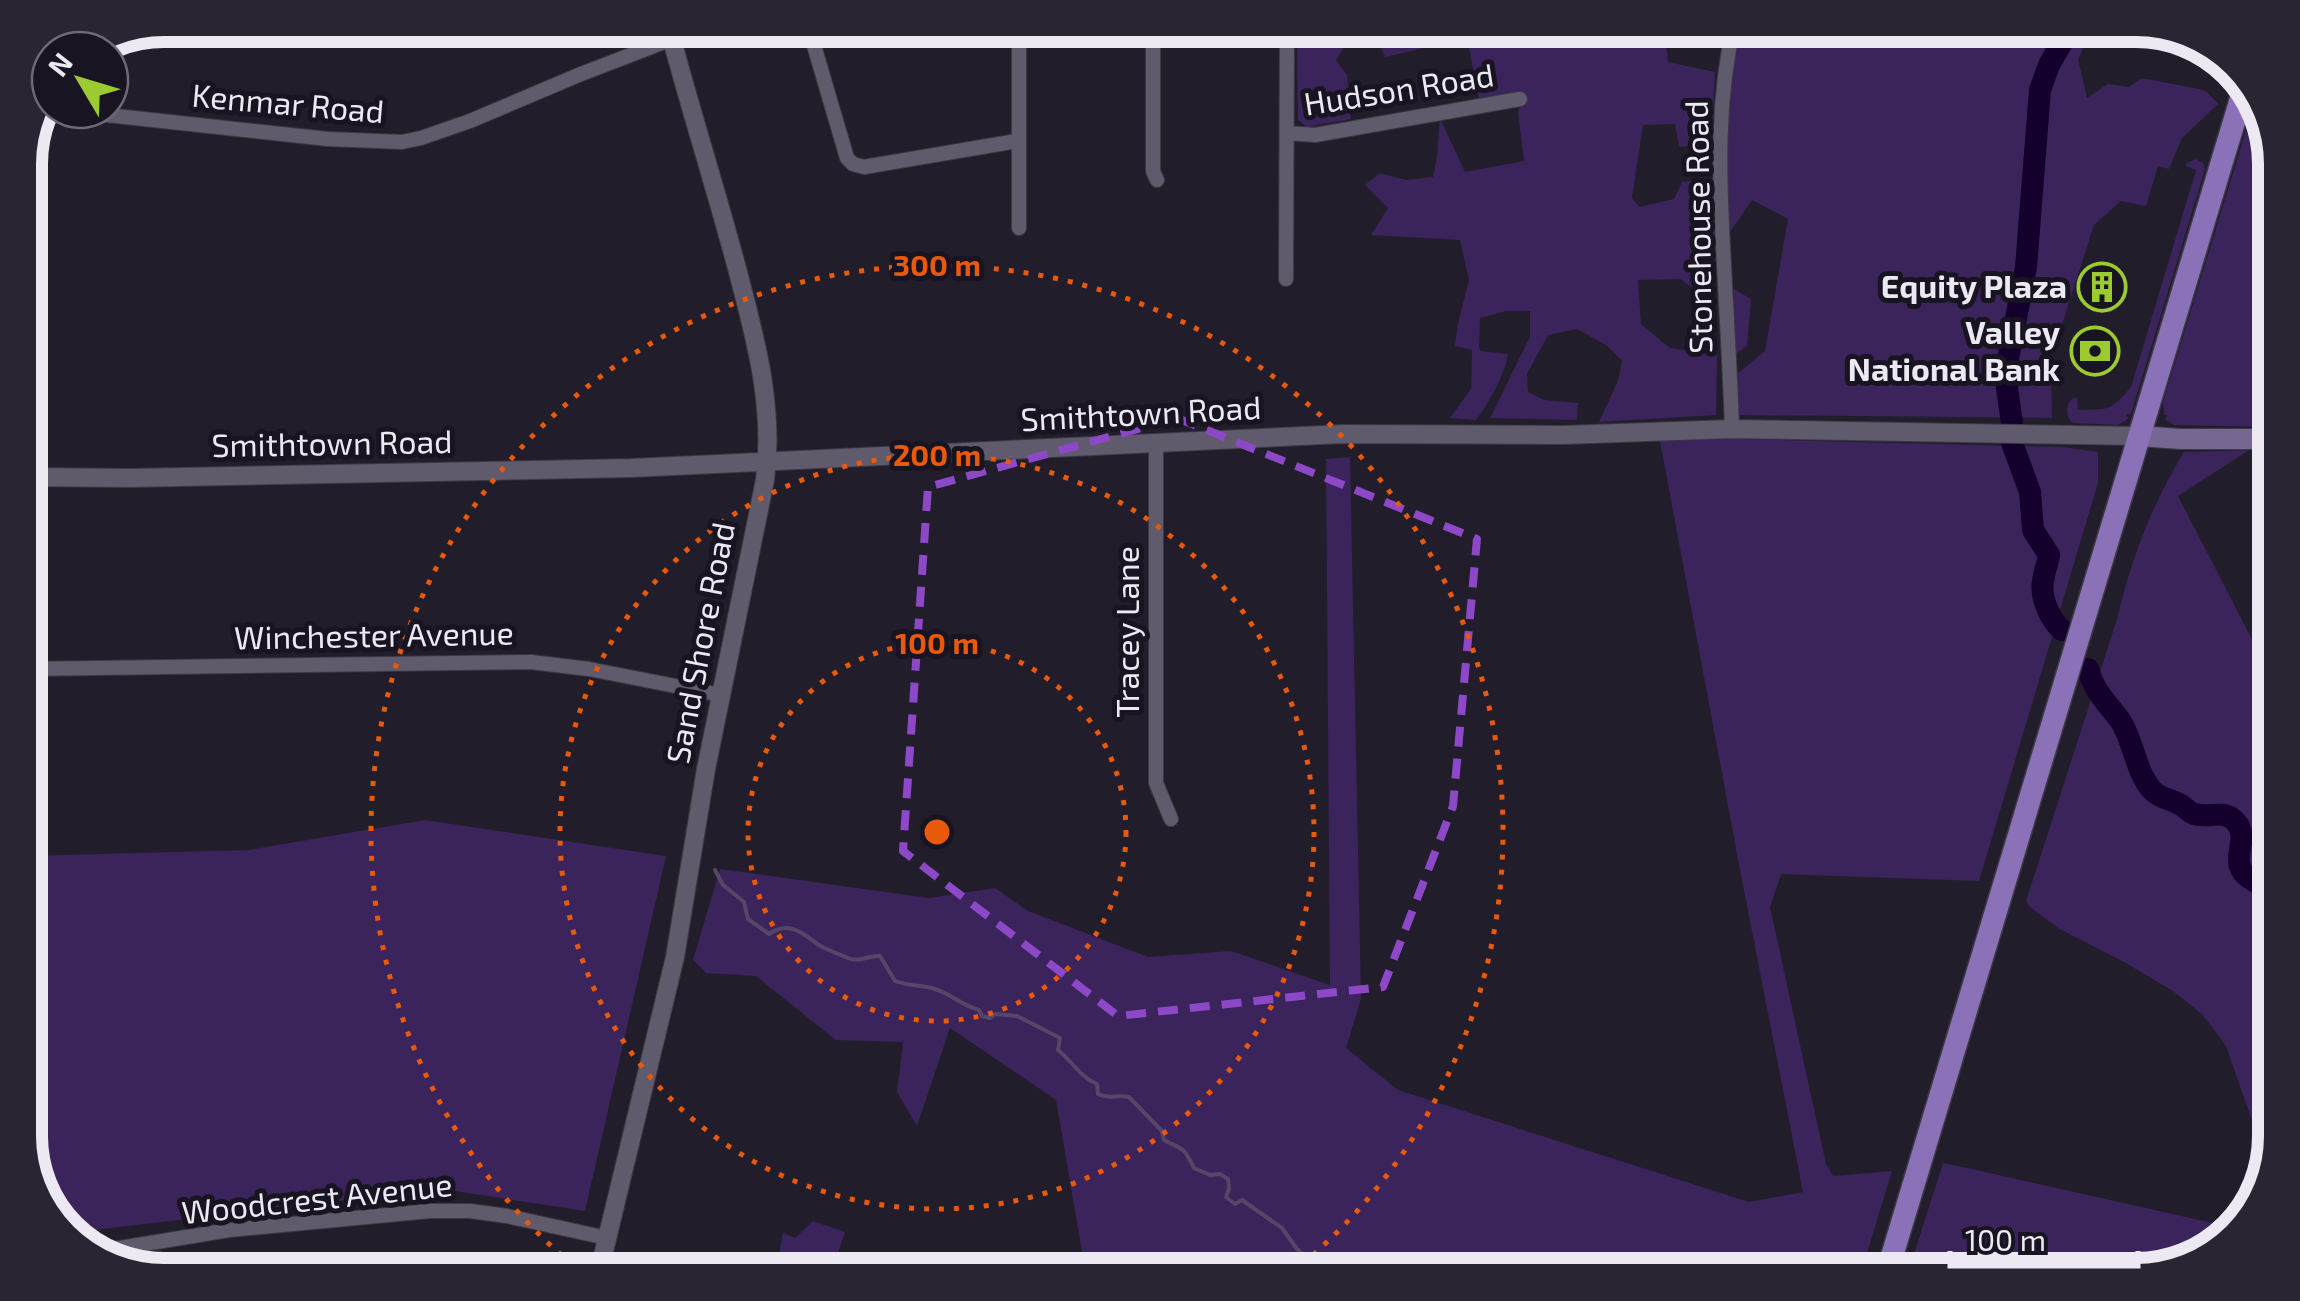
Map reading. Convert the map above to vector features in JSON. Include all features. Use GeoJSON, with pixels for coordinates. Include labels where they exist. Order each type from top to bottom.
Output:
{"type":"FeatureCollection","features":[{"type":"Feature","properties":{"kind":"main road"},"geometry":{"type":"LineString","coordinates":[[1891,1258],[2240,102]]}},
{"type":"Feature","properties":{"kind":"main road"},"geometry":{"type":"LineString","coordinates":[[2139,436],[2257,440]]}},
{"type":"Feature","properties":{"kind":"street","name":"Kenmar Road"},"geometry":{"type":"LineString","coordinates":[[130,117],[328,139],[402,142],[470,121],[649,42]]}},
{"type":"Feature","properties":{"kind":"street","name":"Sand Shore Road"},"geometry":{"type":"LineString","coordinates":[[602,1258],[675,957],[767,464],[767,408],[760,359],[673,42]]}},
{"type":"Feature","properties":{"kind":"street"},"geometry":{"type":"LineString","coordinates":[[812,42],[847,158],[853,164],[864,167],[1018,142]]}},
{"type":"Feature","properties":{"kind":"street"},"geometry":{"type":"LineString","coordinates":[[1019,42],[1019,228]]}},
{"type":"Feature","properties":{"kind":"street"},"geometry":{"type":"LineString","coordinates":[[1152,42],[1152,170],[1156,180]]}},
{"type":"Feature","properties":{"kind":"street"},"geometry":{"type":"LineString","coordinates":[[1286,279],[1288,42]]}},
{"type":"Feature","properties":{"kind":"street","name":"Stonehouse Road"},"geometry":{"type":"LineString","coordinates":[[1730,42],[1719,132],[1732,429]]}},
{"type":"Feature","properties":{"kind":"street","name":"Hudson Road"},"geometry":{"type":"LineString","coordinates":[[1287,133],[1315,135],[1520,100]]}},
{"type":"Feature","properties":{"kind":"street","name":"Smithtown Road"},"geometry":{"type":"LineString","coordinates":[[43,478],[767,464],[1343,434],[1563,435],[1732,429],[2139,436]]}},
{"type":"Feature","properties":{"kind":"street","name":"Tracey Lane"},"geometry":{"type":"LineString","coordinates":[[1156,442],[1156,783],[1172,819]]}},
{"type":"Feature","properties":{"kind":"street","name":"Winchester Avenue"},"geometry":{"type":"LineString","coordinates":[[43,669],[531,662],[589,669],[721,695]]}},
{"type":"Feature","properties":{"kind":"street","name":"Woodcrest Avenue"},"geometry":{"type":"LineString","coordinates":[[117,1249],[229,1230],[430,1211],[507,1216],[607,1238]]}},
{"type":"Feature","properties":{"kind":"highlighted area"},"geometry":{"type":"Polygon","coordinates":[[[1177,418],[1477,539],[1453,806],[1383,987],[1118,1016],[903,851],[928,487],[1177,418]]]}},
{"type":"Feature","properties":{"kind":"shaded area"},"geometry":{"type":"Polygon","coordinates":[[[1302,42],[1347,42],[1336,60],[1347,75],[1351,119],[1307,127],[1298,120],[1297,49],[1302,42]]]}},
{"type":"Feature","properties":{"kind":"shaded area"},"geometry":{"type":"Polygon","coordinates":[[[1379,42],[1450,42],[1385,57],[1379,42]]]}},
{"type":"Feature","properties":{"kind":"shaded area"},"geometry":{"type":"Polygon","coordinates":[[[1468,42],[1666,42],[1668,62],[1715,72],[1711,144],[1679,147],[1675,124],[1643,125],[1632,198],[1639,207],[1674,199],[1682,182],[1713,178],[1715,286],[1701,293],[1680,279],[1638,280],[1641,324],[1670,348],[1717,354],[1716,415],[1599,422],[1618,381],[1622,361],[1606,345],[1577,329],[1548,335],[1527,374],[1528,392],[1544,400],[1578,403],[1577,420],[1490,418],[1530,337],[1530,311],[1506,311],[1480,318],[1481,351],[1508,354],[1496,388],[1476,420],[1450,418],[1471,389],[1472,350],[1455,346],[1469,280],[1460,240],[1371,235],[1388,208],[1365,185],[1380,173],[1406,180],[1433,177],[1440,118],[1465,172],[1524,161],[1518,111],[1523,103],[1480,104],[1468,42]]]}},
{"type":"Feature","properties":{"kind":"shaded area"},"geometry":{"type":"Polygon","coordinates":[[[1737,42],[2086,42],[2078,59],[2087,98],[2108,84],[2129,87],[2142,78],[2199,89],[2218,104],[2182,138],[2169,169],[2158,166],[2146,206],[2121,201],[2094,225],[2051,359],[2052,418],[1739,415],[1736,375],[1765,351],[1788,219],[1752,200],[1730,232],[1723,126],[1737,42]]]}},
{"type":"Feature","properties":{"kind":"shaded area"},"geometry":{"type":"Polygon","coordinates":[[[2249,121],[2257,156],[2257,345],[2252,414],[2257,415],[2257,427],[2174,425],[2165,419],[2163,402],[2249,121]]]}},
{"type":"Feature","properties":{"kind":"shaded area"},"geometry":{"type":"Polygon","coordinates":[[[2195,159],[2205,169],[2131,414],[2118,425],[2073,423],[2067,411],[2073,398],[2077,398],[2078,410],[2103,409],[2113,405],[2131,387],[2196,170],[2186,164],[2195,159]]]}},
{"type":"Feature","properties":{"kind":"shaded area"},"geometry":{"type":"Polygon","coordinates":[[[1734,289],[1751,299],[1747,346],[1736,354],[1731,330],[1734,289]]]}},
{"type":"Feature","properties":{"kind":"shaded area"},"geometry":{"type":"Polygon","coordinates":[[[1735,439],[2062,447],[2098,452],[2098,483],[1979,881],[1781,874],[1770,907],[1826,1164],[1833,1176],[1892,1171],[1865,1258],[1083,1258],[1056,1100],[950,1028],[917,1126],[897,1092],[903,1042],[836,1040],[756,976],[706,973],[693,960],[720,869],[929,898],[995,888],[1028,911],[1148,957],[1231,951],[1330,985],[1326,459],[1350,457],[1361,999],[1346,1048],[1398,1090],[1749,1202],[1803,1192],[1660,441],[1735,439]]]}},
{"type":"Feature","properties":{"kind":"shaded area"},"geometry":{"type":"Polygon","coordinates":[[[2249,450],[2178,496],[2258,650],[2258,1137],[2249,1181],[2255,1129],[2226,1046],[2202,1014],[2173,991],[2058,928],[2026,901],[2136,552],[2184,452],[2249,450]]]}},
{"type":"Feature","properties":{"kind":"shaded area"},"geometry":{"type":"Polygon","coordinates":[[[425,820],[666,856],[585,1211],[455,1191],[396,1194],[88,1231],[73,1217],[55,1191],[43,1145],[43,856],[248,850],[425,820]]]}},
{"type":"Feature","properties":{"kind":"shaded area"},"geometry":{"type":"Polygon","coordinates":[[[1943,1163],[2220,1225],[2197,1242],[2152,1257],[1913,1258],[1943,1163]]]}},
{"type":"Feature","properties":{"kind":"shaded area"},"geometry":{"type":"Polygon","coordinates":[[[813,1221],[845,1232],[836,1258],[779,1258],[783,1233],[795,1238],[813,1221]]]}},
{"type":"Feature","properties":{"kind":"waterway"},"geometry":{"type":"LineString","coordinates":[[2012,423],[2008,359],[2026,267],[2040,90],[2062,42]]}},
{"type":"Feature","properties":{"kind":"waterway"},"geometry":{"type":"LineString","coordinates":[[2012,443],[2030,492],[2033,530],[2049,555],[2042,587],[2045,601],[2062,630]]}},
{"type":"Feature","properties":{"kind":"waterway"},"geometry":{"type":"LineString","coordinates":[[2088,669],[2097,690],[2125,728],[2152,790],[2192,813],[2225,815],[2235,821],[2241,836],[2240,867],[2258,883]]}},
{"type":"Feature","properties":{"kind":"waterway"},"geometry":{"type":"LineString","coordinates":[[715,870],[723,885],[744,902],[748,919],[769,934],[789,928],[852,959],[880,956],[895,981],[941,991],[979,1010],[982,1016],[1017,1016],[1060,1038],[1058,1050],[1097,1084],[1098,1094],[1129,1097],[1162,1131],[1164,1140],[1185,1152],[1194,1168],[1228,1179],[1226,1197],[1235,1204],[1242,1200],[1282,1228],[1297,1249],[1311,1258]]}},
{"type":"Feature","properties":{"kind":"place","name":"Equity Plaza"},"geometry":{"type":"Point","coordinates":[2102,287]}},
{"type":"Feature","properties":{"kind":"place","name":"Valley National Bank"},"geometry":{"type":"Point","coordinates":[2095,351]}}]}
